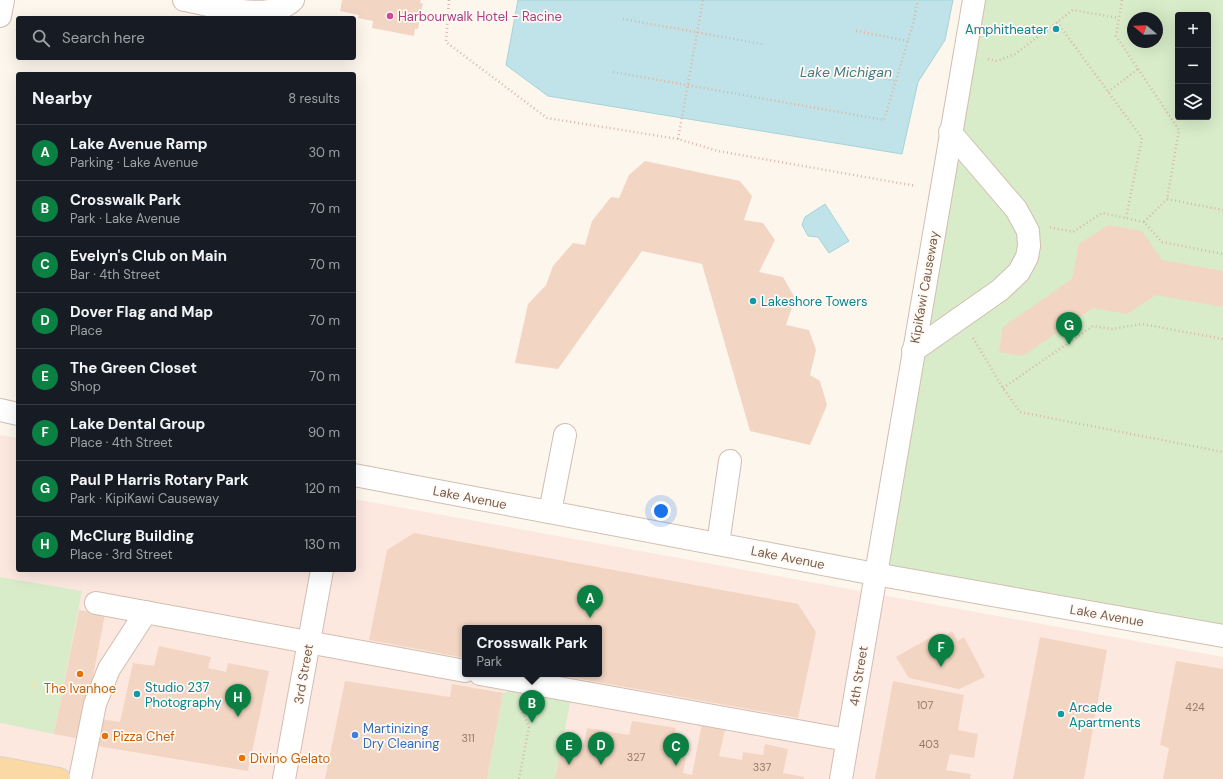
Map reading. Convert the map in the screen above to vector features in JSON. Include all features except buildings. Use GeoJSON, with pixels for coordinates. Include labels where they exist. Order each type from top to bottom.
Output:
{"type":"FeatureCollection","features":[{"type":"Feature","properties":{"kind":"main road"},"geometry":{"type":"LineString","coordinates":[[0,768],[59,779]]}},
{"type":"Feature","properties":{"kind":"street"},"geometry":{"type":"LineString","coordinates":[[0,16],[3,0]]}},
{"type":"Feature","properties":{"kind":"street"},"geometry":{"type":"LineString","coordinates":[[184,0],[255,12],[273,11],[293,0]]}},
{"type":"Feature","properties":{"kind":"street","name":"KipiKawi Causeway"},"geometry":{"type":"LineString","coordinates":[[875,574],[950,132],[974,0]]}},
{"type":"Feature","properties":{"kind":"street"},"geometry":{"type":"LineString","coordinates":[[913,351],[1000,290],[1019,272],[1027,257],[1029,246],[1028,231],[1016,208],[950,132]]}},
{"type":"Feature","properties":{"kind":"street"},"geometry":{"type":"LineString","coordinates":[[0,410],[16,414]]}},
{"type":"Feature","properties":{"kind":"street"},"geometry":{"type":"LineString","coordinates":[[550,512],[565,435]]}},
{"type":"Feature","properties":{"kind":"street"},"geometry":{"type":"LineString","coordinates":[[718,544],[730,461]]}},
{"type":"Feature","properties":{"kind":"street","name":"Lake Avenue"},"geometry":{"type":"LineString","coordinates":[[356,475],[875,574],[1223,636]]}},
{"type":"Feature","properties":{"kind":"street","name":"3rd Street"},"geometry":{"type":"LineString","coordinates":[[284,779],[322,572]]}},
{"type":"Feature","properties":{"kind":"street","name":"4th Street"},"geometry":{"type":"LineString","coordinates":[[841,779],[875,574]]}},
{"type":"Feature","properties":{"kind":"street"},"geometry":{"type":"LineString","coordinates":[[96,603],[462,670]]}},
{"type":"Feature","properties":{"kind":"street"},"geometry":{"type":"LineString","coordinates":[[80,779],[95,704],[109,669],[146,612]]}},
{"type":"Feature","properties":{"kind":"street"},"geometry":{"type":"LineString","coordinates":[[495,677],[847,740]]}},
{"type":"Feature","properties":{"kind":"path"},"geometry":{"type":"LineString","coordinates":[[449,0],[446,42],[547,118],[678,139],[718,151],[916,186]]}},
{"type":"Feature","properties":{"kind":"path"},"geometry":{"type":"LineString","coordinates":[[678,139],[703,0]]}},
{"type":"Feature","properties":{"kind":"path"},"geometry":{"type":"LineString","coordinates":[[613,72],[884,120],[908,41],[918,0]]}},
{"type":"Feature","properties":{"kind":"path"},"geometry":{"type":"LineString","coordinates":[[1122,0],[1116,36],[1180,130],[1167,199],[1144,222]]}},
{"type":"Feature","properties":{"kind":"path"},"geometry":{"type":"LineString","coordinates":[[986,59],[997,61],[1015,54],[1073,10],[1119,18]]}},
{"type":"Feature","properties":{"kind":"path"},"geometry":{"type":"LineString","coordinates":[[623,19],[762,44]]}},
{"type":"Feature","properties":{"kind":"path"},"geometry":{"type":"LineString","coordinates":[[1057,22],[1142,138],[1126,218]]}},
{"type":"Feature","properties":{"kind":"path"},"geometry":{"type":"LineString","coordinates":[[856,31],[908,41]]}},
{"type":"Feature","properties":{"kind":"path"},"geometry":{"type":"LineString","coordinates":[[1108,92],[1138,69]]}},
{"type":"Feature","properties":{"kind":"path"},"geometry":{"type":"LineString","coordinates":[[850,72],[896,80]]}},
{"type":"Feature","properties":{"kind":"path"},"geometry":{"type":"LineString","coordinates":[[1167,199],[1223,210]]}},
{"type":"Feature","properties":{"kind":"path"},"geometry":{"type":"LineString","coordinates":[[1048,226],[1073,232],[1102,213],[1144,222],[1162,242],[1223,254]]}},
{"type":"Feature","properties":{"kind":"path"},"geometry":{"type":"LineString","coordinates":[[1003,388],[1093,326],[1112,330],[1142,324],[1223,339]]}},
{"type":"Feature","properties":{"kind":"path"},"geometry":{"type":"LineString","coordinates":[[971,336],[1003,388],[1020,412],[1223,452]]}},
{"type":"Feature","properties":{"kind":"path"},"geometry":{"type":"LineString","coordinates":[[510,680],[529,727],[519,779]]}},
{"type":"Feature","properties":{"kind":"shaded area"},"geometry":{"type":"Polygon","coordinates":[[[0,435],[16,438],[16,572],[356,572],[356,499],[1223,657],[1223,779],[0,779],[0,435]]]}},
{"type":"Feature","properties":{"kind":"green space"},"geometry":{"type":"Polygon","coordinates":[[[974,0],[1223,0],[1223,636],[875,574],[974,0]]]}},
{"type":"Feature","properties":{"kind":"green space"},"geometry":{"type":"Polygon","coordinates":[[[0,577],[82,591],[54,734],[0,723],[0,577]]]}},
{"type":"Feature","properties":{"kind":"green space"},"geometry":{"type":"Polygon","coordinates":[[[516,689],[571,699],[555,779],[487,779],[503,693],[516,689]]]}},
{"type":"Feature","properties":{"kind":"water","name":"Lake Michigan"},"geometry":{"type":"Polygon","coordinates":[[[518,0],[953,0],[945,40],[918,82],[902,154],[548,96],[506,65],[518,0]]]}},
{"type":"Feature","properties":{"kind":"water"},"geometry":{"type":"Polygon","coordinates":[[[825,204],[849,241],[829,253],[818,237],[808,236],[802,225],[805,217],[825,204]]]}},
{"type":"Feature","properties":{"kind":"place","name":"Harbourwalk Hotel - Racine"},"geometry":{"type":"Point","coordinates":[390,16]}},
{"type":"Feature","properties":{"kind":"place","name":"Amphitheater"},"geometry":{"type":"Point","coordinates":[1056,29]}},
{"type":"Feature","properties":{"kind":"place","name":"Lakeshore Towers"},"geometry":{"type":"Point","coordinates":[753,301]}},
{"type":"Feature","properties":{"kind":"place","name":"Paul P Harris Rotary Park"},"geometry":{"type":"Point","coordinates":[1069,345]}},
{"type":"Feature","properties":{"kind":"place","name":"Lake Avenue Ramp"},"geometry":{"type":"Point","coordinates":[590,618]}},
{"type":"Feature","properties":{"kind":"place","name":"Lake Dental Group"},"geometry":{"type":"Point","coordinates":[941,667]}},
{"type":"Feature","properties":{"kind":"place","name":"The Ivanhoe"},"geometry":{"type":"Point","coordinates":[80,674]}},
{"type":"Feature","properties":{"kind":"place","name":"Studio 237 Photography"},"geometry":{"type":"Point","coordinates":[137,694]}},
{"type":"Feature","properties":{"kind":"place","name":"Arcade Apartments"},"geometry":{"type":"Point","coordinates":[1061,714]}},
{"type":"Feature","properties":{"kind":"place","name":"McClurg Building"},"geometry":{"type":"Point","coordinates":[238,717]}},
{"type":"Feature","properties":{"kind":"place","name":"Crosswalk Park"},"geometry":{"type":"Point","coordinates":[532,723]}},
{"type":"Feature","properties":{"kind":"place","name":"Martinizing Dry Cleaning"},"geometry":{"type":"Point","coordinates":[355,735]}},
{"type":"Feature","properties":{"kind":"place","name":"Pizza Chef"},"geometry":{"type":"Point","coordinates":[105,736]}},
{"type":"Feature","properties":{"kind":"place","name":"Divino Gelato"},"geometry":{"type":"Point","coordinates":[242,758]}},
{"type":"Feature","properties":{"kind":"place","name":"The Green Closet"},"geometry":{"type":"Point","coordinates":[569,765]}},
{"type":"Feature","properties":{"kind":"place","name":"Dover Flag and Map"},"geometry":{"type":"Point","coordinates":[601,765]}},
{"type":"Feature","properties":{"kind":"place","name":"Evelyn's Club on Main"},"geometry":{"type":"Point","coordinates":[676,766]}}]}
